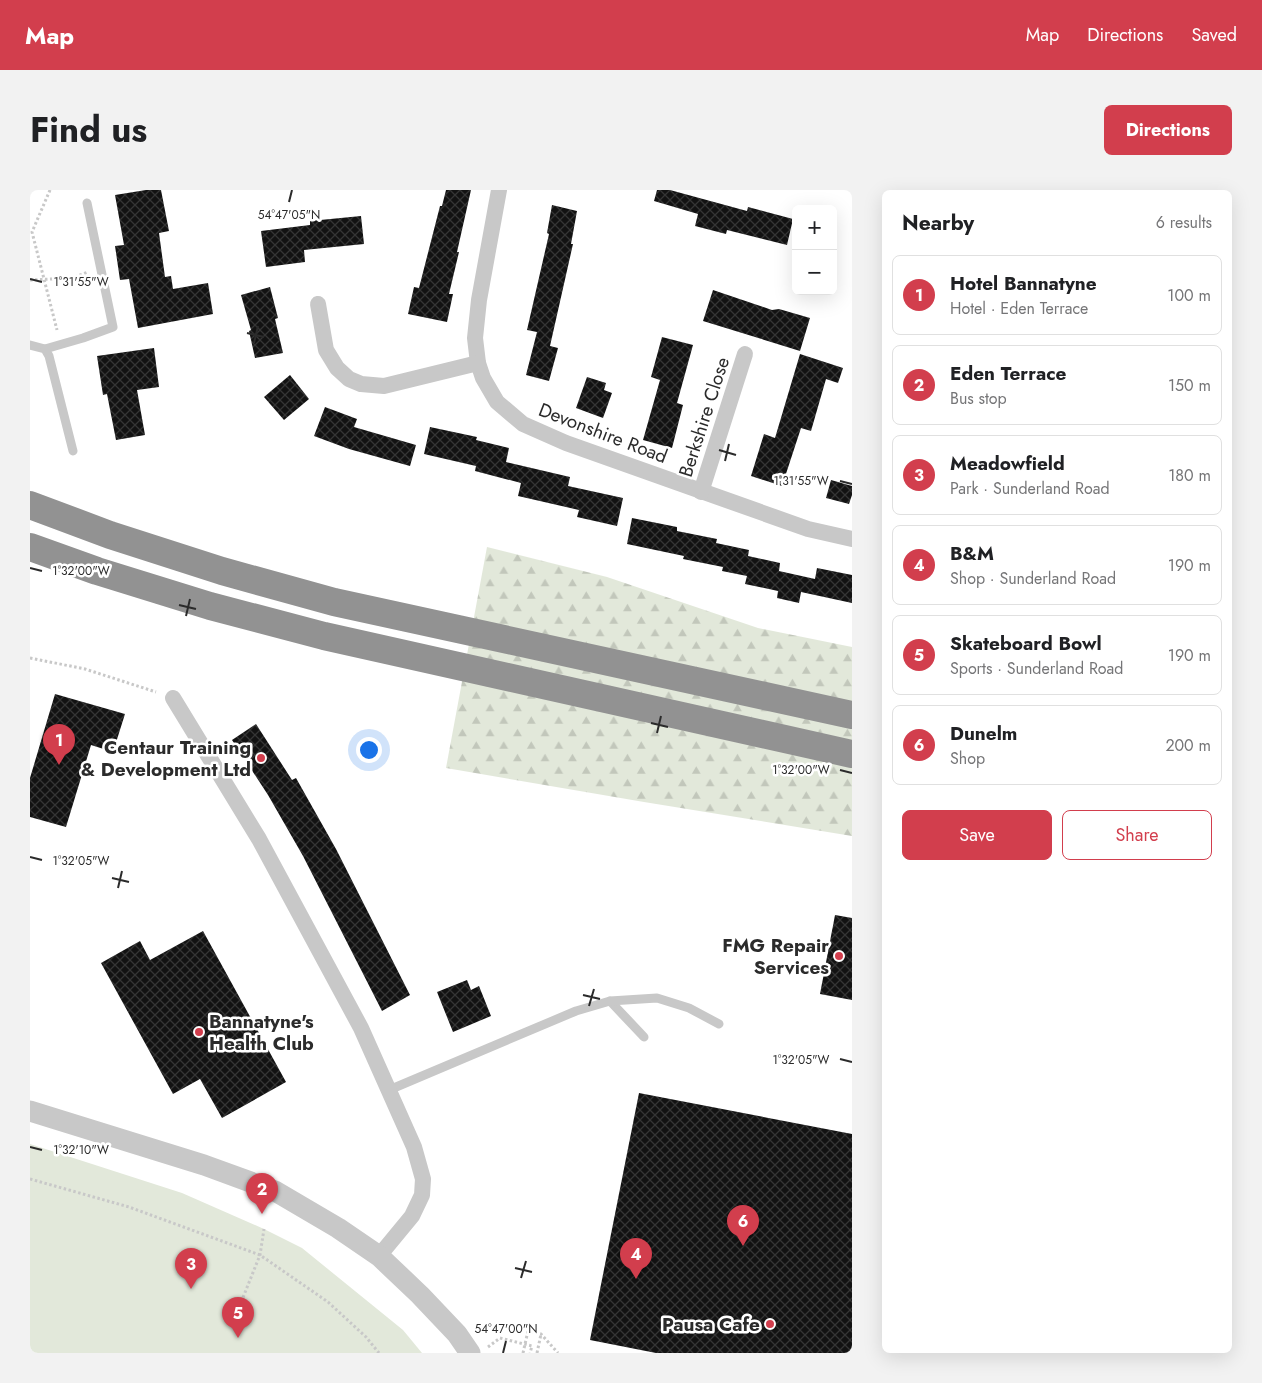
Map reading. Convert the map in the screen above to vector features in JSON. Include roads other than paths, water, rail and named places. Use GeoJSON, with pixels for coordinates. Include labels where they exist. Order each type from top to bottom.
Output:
{"type":"FeatureCollection","features":[{"type":"Feature","properties":{"kind":"highway"},"geometry":{"type":"LineString","coordinates":[[30,505],[110,535],[222,571],[334,602],[852,715]]}},
{"type":"Feature","properties":{"kind":"highway"},"geometry":{"type":"LineString","coordinates":[[30,547],[97,571],[210,606],[324,636],[852,754]]}},
{"type":"Feature","properties":{"kind":"street","name":"Devonshire Road"},"geometry":{"type":"LineString","coordinates":[[499,190],[479,300],[475,338],[482,378],[497,402],[523,424],[566,444],[808,529],[852,539]]}},
{"type":"Feature","properties":{"kind":"street"},"geometry":{"type":"LineString","coordinates":[[318,304],[326,350],[337,368],[348,378],[361,384],[384,386],[478,363]]}},
{"type":"Feature","properties":{"kind":"street","name":"Berkshire Close"},"geometry":{"type":"LineString","coordinates":[[701,492],[745,354]]}},
{"type":"Feature","properties":{"kind":"street"},"geometry":{"type":"LineString","coordinates":[[173,698],[259,839],[361,1028],[414,1147],[423,1179],[422,1195],[412,1216],[378,1256]]}},
{"type":"Feature","properties":{"kind":"street"},"geometry":{"type":"LineString","coordinates":[[30,1111],[204,1165],[275,1191],[338,1228],[378,1256],[420,1295],[457,1334],[478,1350]]}},
{"type":"Feature","properties":{"kind":"lane"},"geometry":{"type":"LineString","coordinates":[[30,345],[45,349],[113,327],[87,203]]}},
{"type":"Feature","properties":{"kind":"lane"},"geometry":{"type":"LineString","coordinates":[[45,349],[49,356],[73,451]]}},
{"type":"Feature","properties":{"kind":"lane"},"geometry":{"type":"LineString","coordinates":[[389,1090],[576,1012],[610,1001],[657,998],[689,1008],[719,1024]]}},
{"type":"Feature","properties":{"kind":"lane"},"geometry":{"type":"LineString","coordinates":[[610,1001],[644,1037]]}},
{"type":"Feature","properties":{"kind":"place","name":"Centaur Training & Development Ltd"},"geometry":{"type":"Point","coordinates":[261,758]}},
{"type":"Feature","properties":{"kind":"place","name":"Hotel Bannatyne"},"geometry":{"type":"Point","coordinates":[59,765]}},
{"type":"Feature","properties":{"kind":"place","name":"FMG Repair Services"},"geometry":{"type":"Point","coordinates":[839,956]}},
{"type":"Feature","properties":{"kind":"place","name":"Bannatyne's Health Club"},"geometry":{"type":"Point","coordinates":[199,1032]}},
{"type":"Feature","properties":{"kind":"place","name":"Eden Terrace"},"geometry":{"type":"Point","coordinates":[262,1214]}},
{"type":"Feature","properties":{"kind":"place","name":"Dunelm"},"geometry":{"type":"Point","coordinates":[743,1246]}},
{"type":"Feature","properties":{"kind":"place","name":"B&M"},"geometry":{"type":"Point","coordinates":[636,1279]}},
{"type":"Feature","properties":{"kind":"place","name":"Meadowfield"},"geometry":{"type":"Point","coordinates":[191,1289]}},
{"type":"Feature","properties":{"kind":"place","name":"Pausa Cafe"},"geometry":{"type":"Point","coordinates":[770,1324]}},
{"type":"Feature","properties":{"kind":"place","name":"Skateboard Bowl"},"geometry":{"type":"Point","coordinates":[238,1338]}}]}
